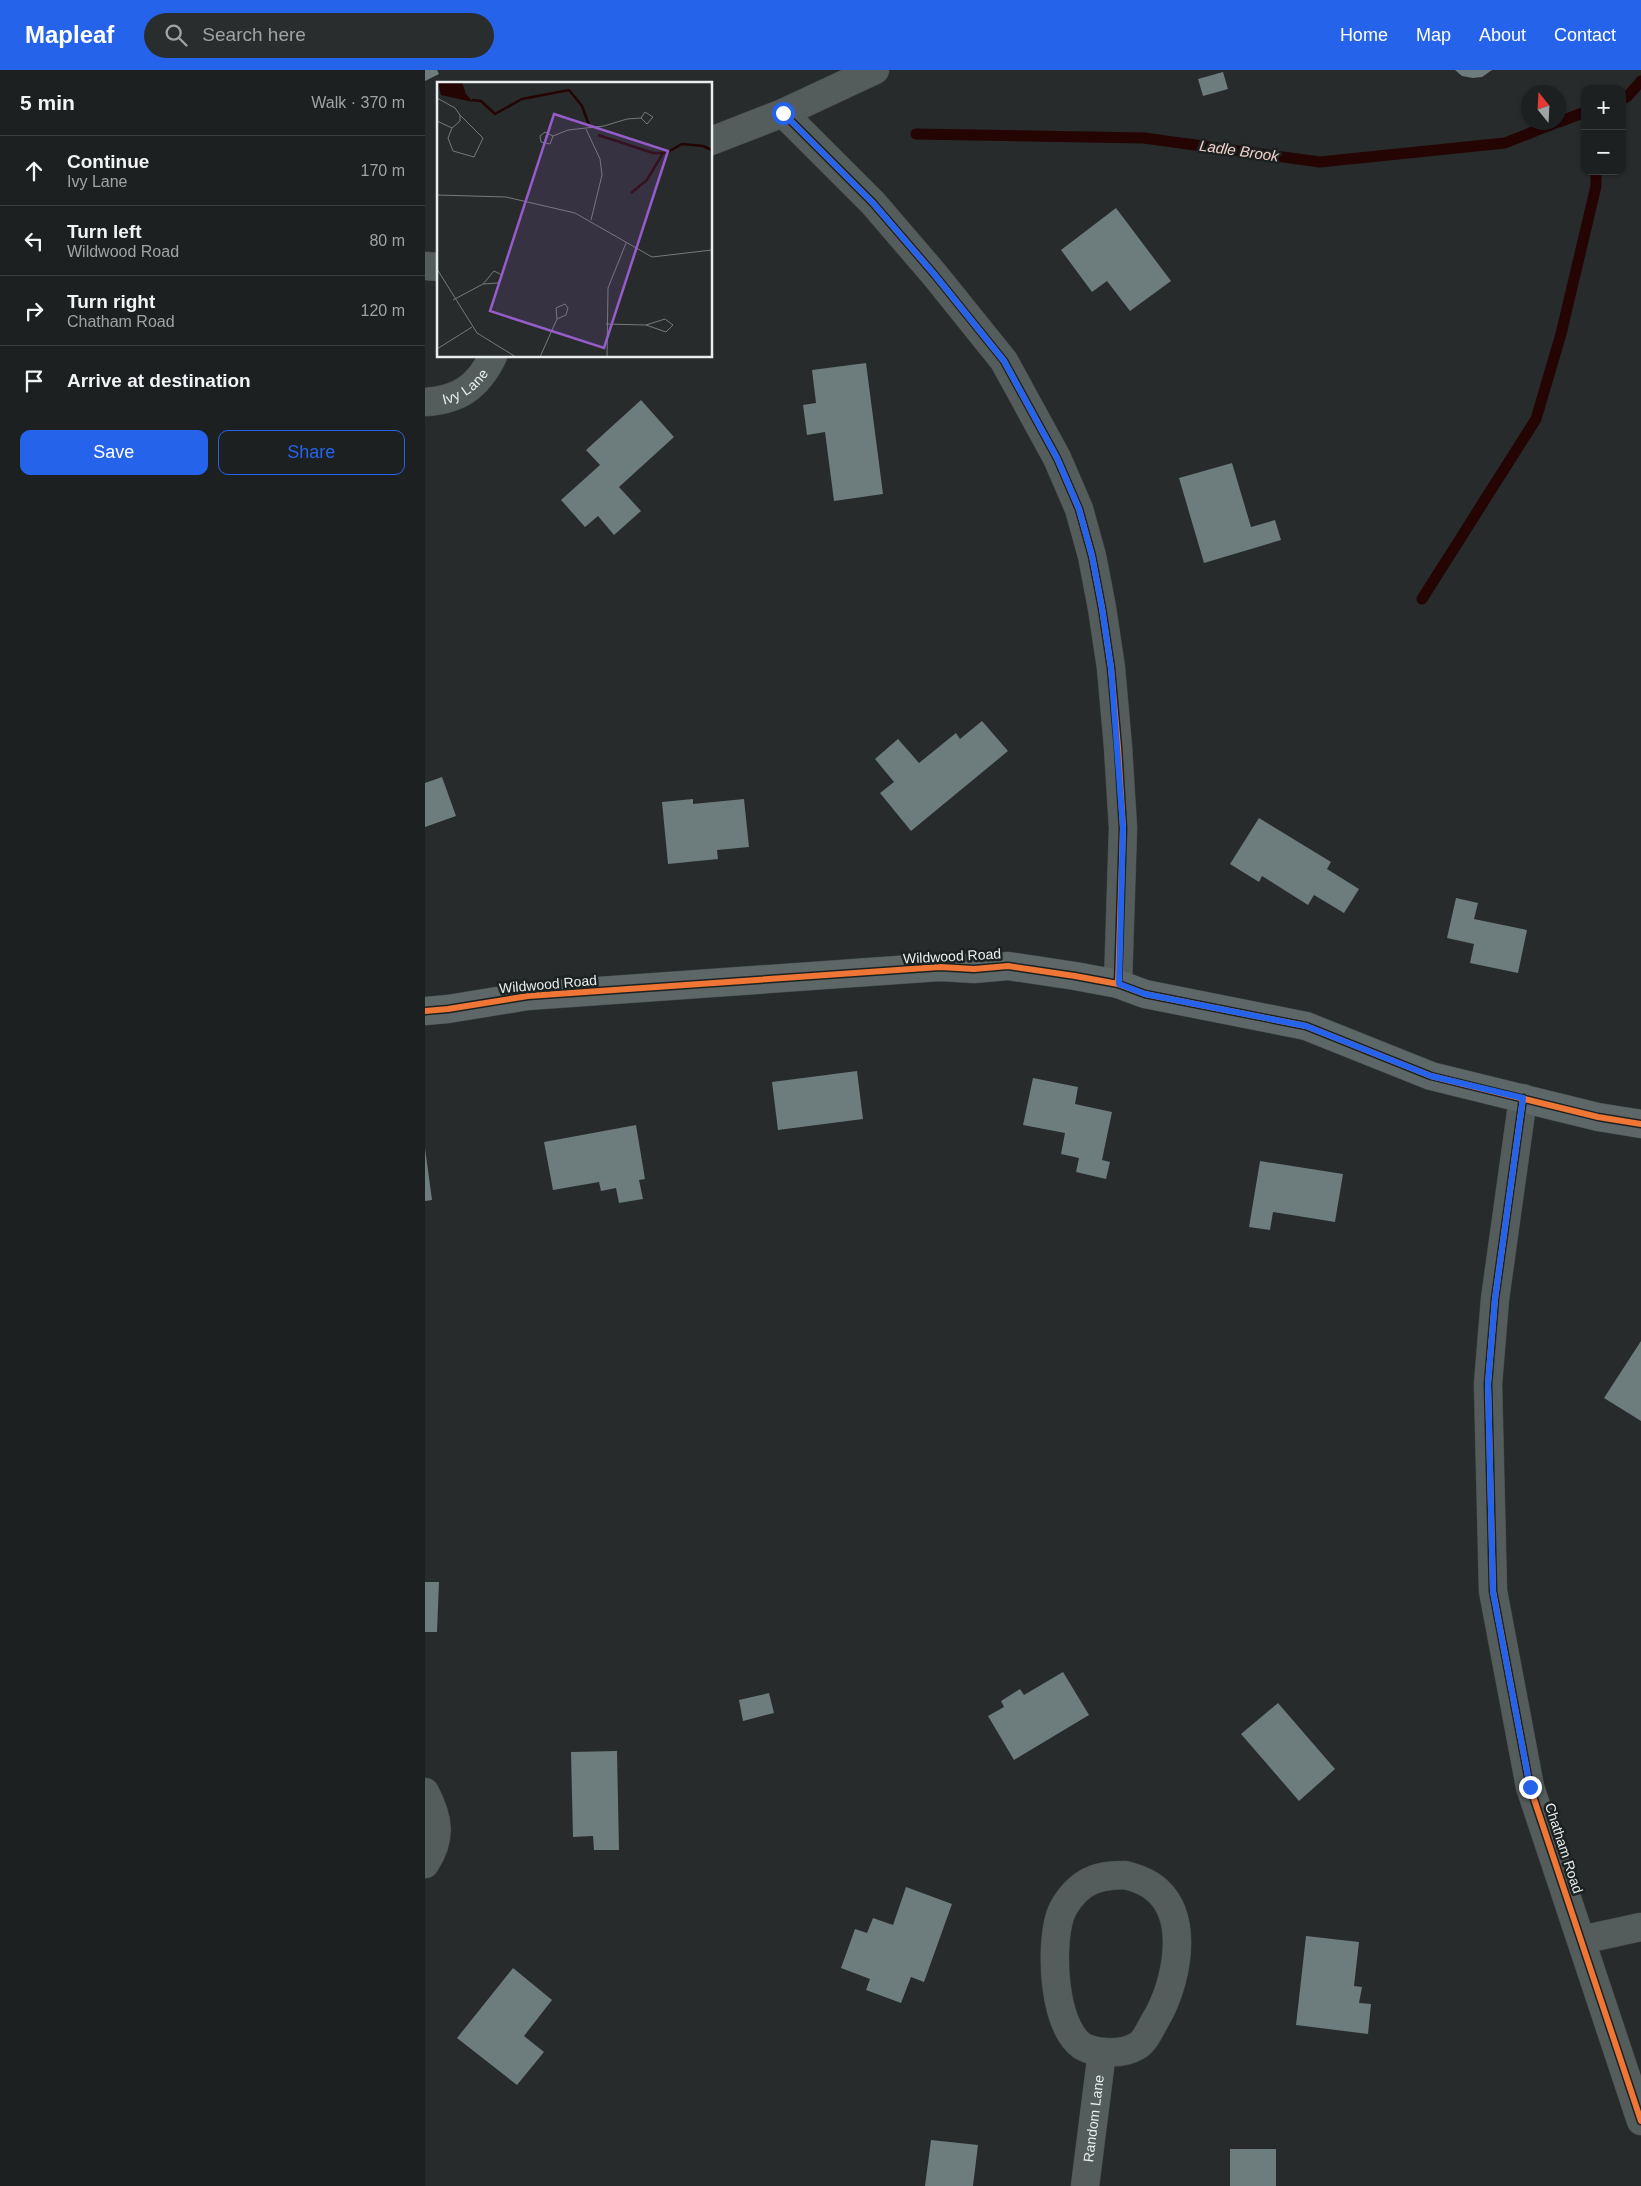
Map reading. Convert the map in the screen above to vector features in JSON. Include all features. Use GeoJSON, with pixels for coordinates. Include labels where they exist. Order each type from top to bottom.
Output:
{"type":"FeatureCollection","features":[{"type":"Feature","properties":{"kind":"street"},"geometry":{"type":"LineString","coordinates":[[713,140],[783,113],[875,70]]}},
{"type":"Feature","properties":{"kind":"street"},"geometry":{"type":"LineString","coordinates":[[783,113],[873,203],[934,274],[1004,361],[1057,458],[1079,509],[1092,556],[1102,608],[1114,708],[1123,828],[1119,984]]}},
{"type":"Feature","properties":{"kind":"street","name":"Ivy Lane"},"geometry":{"type":"LineString","coordinates":[[425,402],[441,401],[463,393],[481,378],[492,358]]}},
{"type":"Feature","properties":{"kind":"street","name":"Wildwood Road"},"geometry":{"type":"LineString","coordinates":[[425,1010],[448,1009],[528,996],[940,967],[974,969],[1008,966],[1119,984],[1145,994],[1306,1026],[1431,1076],[1598,1117],[1641,1124]]}},
{"type":"Feature","properties":{"kind":"street","name":"Chatham Road"},"geometry":{"type":"LineString","coordinates":[[1523,1098],[1495,1299],[1488,1384],[1493,1592],[1530,1787],[1641,2121]]}},
{"type":"Feature","properties":{"kind":"street"},"geometry":{"type":"LineString","coordinates":[[425,1792],[434,1810],[437,1830],[434,1851],[425,1864]]}},
{"type":"Feature","properties":{"kind":"street"},"geometry":{"type":"LineString","coordinates":[[1125,1875],[1143,1880],[1158,1891],[1170,1905],[1176,1923],[1177,1948],[1174,1976],[1161,2011],[1139,2046],[1121,2052],[1102,2052],[1082,2046],[1067,2027],[1059,2002],[1055,1947],[1060,1916],[1069,1898],[1085,1884],[1104,1876],[1125,1875]]}},
{"type":"Feature","properties":{"kind":"street"},"geometry":{"type":"LineString","coordinates":[[1581,1940],[1641,1927]]}},
{"type":"Feature","properties":{"kind":"street","name":"Random Lane"},"geometry":{"type":"LineString","coordinates":[[1085,2186],[1102,2052]]}},
{"type":"Feature","properties":{"kind":"building"},"geometry":{"type":"Polygon","coordinates":[[[425,70],[437,70],[439,74],[425,81],[425,70]]]}},
{"type":"Feature","properties":{"kind":"building"},"geometry":{"type":"Polygon","coordinates":[[[1455,70],[1492,70],[1482,77],[1473,78],[1462,76],[1455,70]]]}},
{"type":"Feature","properties":{"kind":"building"},"geometry":{"type":"Polygon","coordinates":[[[1223,72],[1228,89],[1203,96],[1198,79],[1223,72]]]}},
{"type":"Feature","properties":{"kind":"building"},"geometry":{"type":"Polygon","coordinates":[[[1116,208],[1171,281],[1130,311],[1107,281],[1092,292],[1061,250],[1116,208]]]}},
{"type":"Feature","properties":{"kind":"building"},"geometry":{"type":"Polygon","coordinates":[[[866,363],[883,494],[834,501],[825,432],[807,435],[803,405],[816,403],[812,370],[866,363]]]}},
{"type":"Feature","properties":{"kind":"building"},"geometry":{"type":"Polygon","coordinates":[[[641,400],[674,437],[619,487],[641,511],[614,535],[598,516],[585,527],[561,500],[600,465],[586,450],[641,400]]]}},
{"type":"Feature","properties":{"kind":"building"},"geometry":{"type":"Polygon","coordinates":[[[1232,463],[1251,527],[1275,520],[1281,540],[1204,563],[1179,478],[1232,463]]]}},
{"type":"Feature","properties":{"kind":"building"},"geometry":{"type":"Polygon","coordinates":[[[982,721],[1008,751],[911,831],[880,793],[894,782],[875,759],[898,739],[919,763],[956,733],[960,739],[982,721]]]}},
{"type":"Feature","properties":{"kind":"building"},"geometry":{"type":"Polygon","coordinates":[[[442,777],[456,816],[425,827],[425,783],[442,777]]]}},
{"type":"Feature","properties":{"kind":"building"},"geometry":{"type":"Polygon","coordinates":[[[693,799],[693,804],[744,799],[749,847],[717,850],[718,859],[668,864],[662,802],[693,799]]]}},
{"type":"Feature","properties":{"kind":"building"},"geometry":{"type":"Polygon","coordinates":[[[1259,818],[1331,862],[1327,869],[1359,889],[1344,913],[1314,895],[1308,905],[1262,876],[1259,882],[1230,864],[1259,818]]]}},
{"type":"Feature","properties":{"kind":"building"},"geometry":{"type":"Polygon","coordinates":[[[1456,898],[1478,903],[1474,919],[1527,930],[1518,973],[1470,963],[1474,944],[1447,938],[1456,898]]]}},
{"type":"Feature","properties":{"kind":"building"},"geometry":{"type":"Polygon","coordinates":[[[857,1071],[863,1119],[778,1130],[772,1082],[857,1071]]]}},
{"type":"Feature","properties":{"kind":"building"},"geometry":{"type":"Polygon","coordinates":[[[1033,1078],[1078,1087],[1075,1104],[1112,1112],[1102,1160],[1110,1162],[1106,1179],[1076,1172],[1079,1158],[1061,1154],[1065,1133],[1023,1125],[1033,1078]]]}},
{"type":"Feature","properties":{"kind":"building"},"geometry":{"type":"Polygon","coordinates":[[[636,1125],[645,1179],[639,1180],[643,1199],[619,1203],[616,1188],[601,1191],[599,1182],[553,1190],[544,1142],[636,1125]]]}},
{"type":"Feature","properties":{"kind":"building"},"geometry":{"type":"Polygon","coordinates":[[[425,1148],[432,1200],[425,1201],[425,1148]]]}},
{"type":"Feature","properties":{"kind":"building"},"geometry":{"type":"Polygon","coordinates":[[[1260,1161],[1343,1174],[1335,1222],[1273,1212],[1270,1230],[1249,1227],[1260,1161]]]}},
{"type":"Feature","properties":{"kind":"building"},"geometry":{"type":"Polygon","coordinates":[[[1641,1341],[1641,1421],[1604,1398],[1641,1341]]]}},
{"type":"Feature","properties":{"kind":"building"},"geometry":{"type":"Polygon","coordinates":[[[425,1582],[439,1582],[437,1632],[425,1632],[425,1582]]]}},
{"type":"Feature","properties":{"kind":"building"},"geometry":{"type":"Polygon","coordinates":[[[1063,1672],[1089,1715],[1014,1760],[988,1716],[1004,1707],[1001,1701],[1020,1689],[1024,1695],[1063,1672]]]}},
{"type":"Feature","properties":{"kind":"building"},"geometry":{"type":"Polygon","coordinates":[[[769,1693],[774,1713],[743,1721],[739,1700],[769,1693]]]}},
{"type":"Feature","properties":{"kind":"building"},"geometry":{"type":"Polygon","coordinates":[[[1278,1703],[1335,1769],[1299,1801],[1241,1734],[1278,1703]]]}},
{"type":"Feature","properties":{"kind":"building"},"geometry":{"type":"Polygon","coordinates":[[[617,1751],[619,1850],[594,1850],[593,1836],[573,1837],[571,1752],[617,1751]]]}},
{"type":"Feature","properties":{"kind":"building"},"geometry":{"type":"Polygon","coordinates":[[[906,1887],[952,1904],[924,1982],[911,1977],[901,2003],[866,1990],[870,1979],[841,1968],[855,1929],[867,1933],[873,1918],[893,1925],[906,1887]]]}},
{"type":"Feature","properties":{"kind":"building"},"geometry":{"type":"Polygon","coordinates":[[[1306,1936],[1359,1942],[1354,1986],[1362,1987],[1359,2003],[1371,2004],[1368,2034],[1296,2025],[1306,1936]]]}},
{"type":"Feature","properties":{"kind":"building"},"geometry":{"type":"Polygon","coordinates":[[[513,1968],[552,2000],[524,2036],[544,2052],[517,2085],[457,2038],[513,1968]]]}},
{"type":"Feature","properties":{"kind":"building"},"geometry":{"type":"Polygon","coordinates":[[[931,2140],[978,2145],[973,2186],[925,2186],[931,2140]]]}},
{"type":"Feature","properties":{"kind":"building"},"geometry":{"type":"Polygon","coordinates":[[[1230,2149],[1276,2149],[1276,2186],[1230,2186],[1230,2149]]]}},
{"type":"Feature","properties":{"kind":"waterway","name":"Ladle Brook"},"geometry":{"type":"LineString","coordinates":[[1626,97],[1641,81]]}},
{"type":"Feature","properties":{"kind":"waterway","name":"Ladle Brook"},"geometry":{"type":"LineString","coordinates":[[1566,119],[1581,114]]}},
{"type":"Feature","properties":{"kind":"waterway","name":"Ladle Brook"},"geometry":{"type":"LineString","coordinates":[[916,134],[1144,138],[1320,162],[1505,143],[1538,130]]}},
{"type":"Feature","properties":{"kind":"waterway"},"geometry":{"type":"LineString","coordinates":[[1422,599],[1536,419],[1561,334],[1596,186],[1596,175]]}},
{"type":"Feature","properties":{"kind":"cycle path"},"geometry":{"type":"LineString","coordinates":[[783,113],[873,203],[934,274],[1004,361],[1057,458],[1079,509],[1092,556],[1102,608],[1111,668],[1118,747],[1123,828],[1118,984]]}},
{"type":"Feature","properties":{"kind":"cycle path"},"geometry":{"type":"LineString","coordinates":[[425,1011],[528,996],[940,967],[974,969],[1008,966],[1118,984],[1145,994],[1306,1026],[1431,1076],[1598,1117],[1641,1124]]}},
{"type":"Feature","properties":{"kind":"cycle path"},"geometry":{"type":"LineString","coordinates":[[1523,1098],[1495,1299],[1488,1384],[1493,1591],[1530,1787],[1641,2121]]}},
{"type":"Feature","properties":{"kind":"route"},"geometry":{"type":"LineString","coordinates":[[783,113],[873,203],[934,274],[1004,361],[1057,458],[1079,509],[1092,556],[1111,668],[1123,828],[1119,984],[1145,994],[1306,1026],[1431,1076],[1523,1098],[1495,1299],[1488,1384],[1493,1592],[1530,1787]]}}]}
